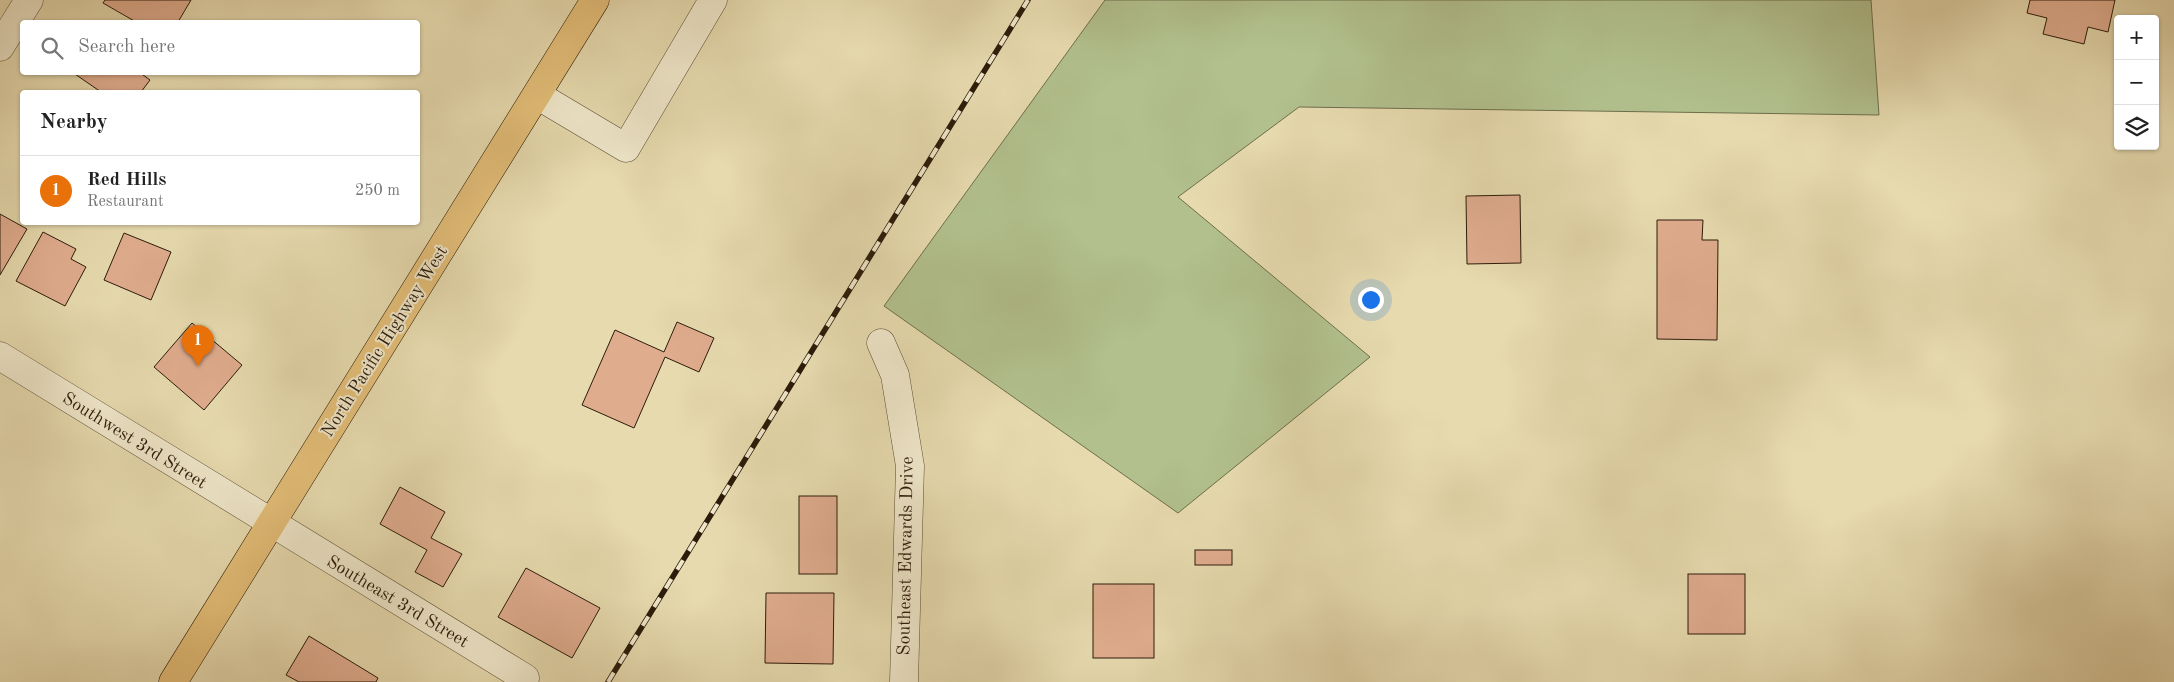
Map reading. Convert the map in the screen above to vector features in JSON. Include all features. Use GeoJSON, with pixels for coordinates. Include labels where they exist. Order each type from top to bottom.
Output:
{"type":"FeatureCollection","features":[{"type":"Feature","properties":{"kind":"main road","name":"North Pacific Highway West"},"geometry":{"type":"LineString","coordinates":[[173,682],[595,0]]}},
{"type":"Feature","properties":{"kind":"street"},"geometry":{"type":"LineString","coordinates":[[0,47],[29,0]]}},
{"type":"Feature","properties":{"kind":"street"},"geometry":{"type":"LineString","coordinates":[[537,95],[626,148],[713,0]]}},
{"type":"Feature","properties":{"kind":"street","name":"Southeast Edwards Drive"},"geometry":{"type":"LineString","coordinates":[[882,343],[895,375],[910,466],[904,682]]}},
{"type":"Feature","properties":{"kind":"street","name":"Southwest 3rd Street"},"geometry":{"type":"LineString","coordinates":[[0,356],[270,523]]}},
{"type":"Feature","properties":{"kind":"street","name":"Southeast 3rd Street"},"geometry":{"type":"LineString","coordinates":[[270,523],[525,678]]}},
{"type":"Feature","properties":{"kind":"green space"},"geometry":{"type":"Polygon","coordinates":[[[1105,0],[1871,0],[1879,115],[1299,107],[1178,197],[1370,357],[1178,513],[884,306],[1105,0]]]}},
{"type":"Feature","properties":{"kind":"building"},"geometry":{"type":"Polygon","coordinates":[[[105,0],[191,0],[179,20],[133,20],[103,3],[105,0]]]}},
{"type":"Feature","properties":{"kind":"building"},"geometry":{"type":"Polygon","coordinates":[[[2030,0],[2115,0],[2108,32],[2088,27],[2084,44],[2043,34],[2047,18],[2027,13],[2030,0]]]}},
{"type":"Feature","properties":{"kind":"building"},"geometry":{"type":"Polygon","coordinates":[[[76,75],[143,75],[150,80],[142,90],[98,90],[76,75]]]}},
{"type":"Feature","properties":{"kind":"building"},"geometry":{"type":"Polygon","coordinates":[[[1520,195],[1521,263],[1467,264],[1466,196],[1520,195]]]}},
{"type":"Feature","properties":{"kind":"building"},"geometry":{"type":"Polygon","coordinates":[[[0,214],[27,229],[0,275],[0,214]]]}},
{"type":"Feature","properties":{"kind":"building"},"geometry":{"type":"Polygon","coordinates":[[[1657,220],[1703,220],[1702,240],[1718,240],[1717,340],[1657,339],[1657,220]]]}},
{"type":"Feature","properties":{"kind":"building"},"geometry":{"type":"Polygon","coordinates":[[[43,232],[76,249],[71,259],[86,267],[65,306],[16,281],[43,232]]]}},
{"type":"Feature","properties":{"kind":"building"},"geometry":{"type":"Polygon","coordinates":[[[124,233],[171,252],[151,300],[104,280],[124,233]]]}},
{"type":"Feature","properties":{"kind":"building"},"geometry":{"type":"Polygon","coordinates":[[[677,322],[714,338],[699,372],[665,357],[634,428],[582,405],[615,330],[664,352],[677,322]]]}},
{"type":"Feature","properties":{"kind":"building"},"geometry":{"type":"Polygon","coordinates":[[[192,323],[242,365],[204,410],[154,367],[192,323]]]}},
{"type":"Feature","properties":{"kind":"building"},"geometry":{"type":"Polygon","coordinates":[[[400,487],[445,512],[431,538],[462,554],[443,587],[415,572],[427,550],[380,524],[400,487]]]}},
{"type":"Feature","properties":{"kind":"building"},"geometry":{"type":"Polygon","coordinates":[[[799,496],[837,496],[837,574],[799,574],[799,496]]]}},
{"type":"Feature","properties":{"kind":"building"},"geometry":{"type":"Polygon","coordinates":[[[1195,550],[1232,550],[1232,565],[1195,565],[1195,550]]]}},
{"type":"Feature","properties":{"kind":"building"},"geometry":{"type":"Polygon","coordinates":[[[526,568],[600,608],[572,658],[498,617],[526,568]]]}},
{"type":"Feature","properties":{"kind":"building"},"geometry":{"type":"Polygon","coordinates":[[[1688,574],[1745,574],[1745,634],[1688,634],[1688,574]]]}},
{"type":"Feature","properties":{"kind":"building"},"geometry":{"type":"Polygon","coordinates":[[[1093,584],[1154,584],[1154,658],[1093,658],[1093,584]]]}},
{"type":"Feature","properties":{"kind":"building"},"geometry":{"type":"Polygon","coordinates":[[[766,593],[834,593],[833,664],[765,663],[766,593]]]}},
{"type":"Feature","properties":{"kind":"building"},"geometry":{"type":"Polygon","coordinates":[[[309,636],[378,678],[376,682],[299,682],[286,675],[309,636]]]}},
{"type":"Feature","properties":{"kind":"railway"},"geometry":{"type":"LineString","coordinates":[[608,682],[1028,0]]}},
{"type":"Feature","properties":{"kind":"place","name":"Red Hills"},"geometry":{"type":"Point","coordinates":[198,366]}}]}
